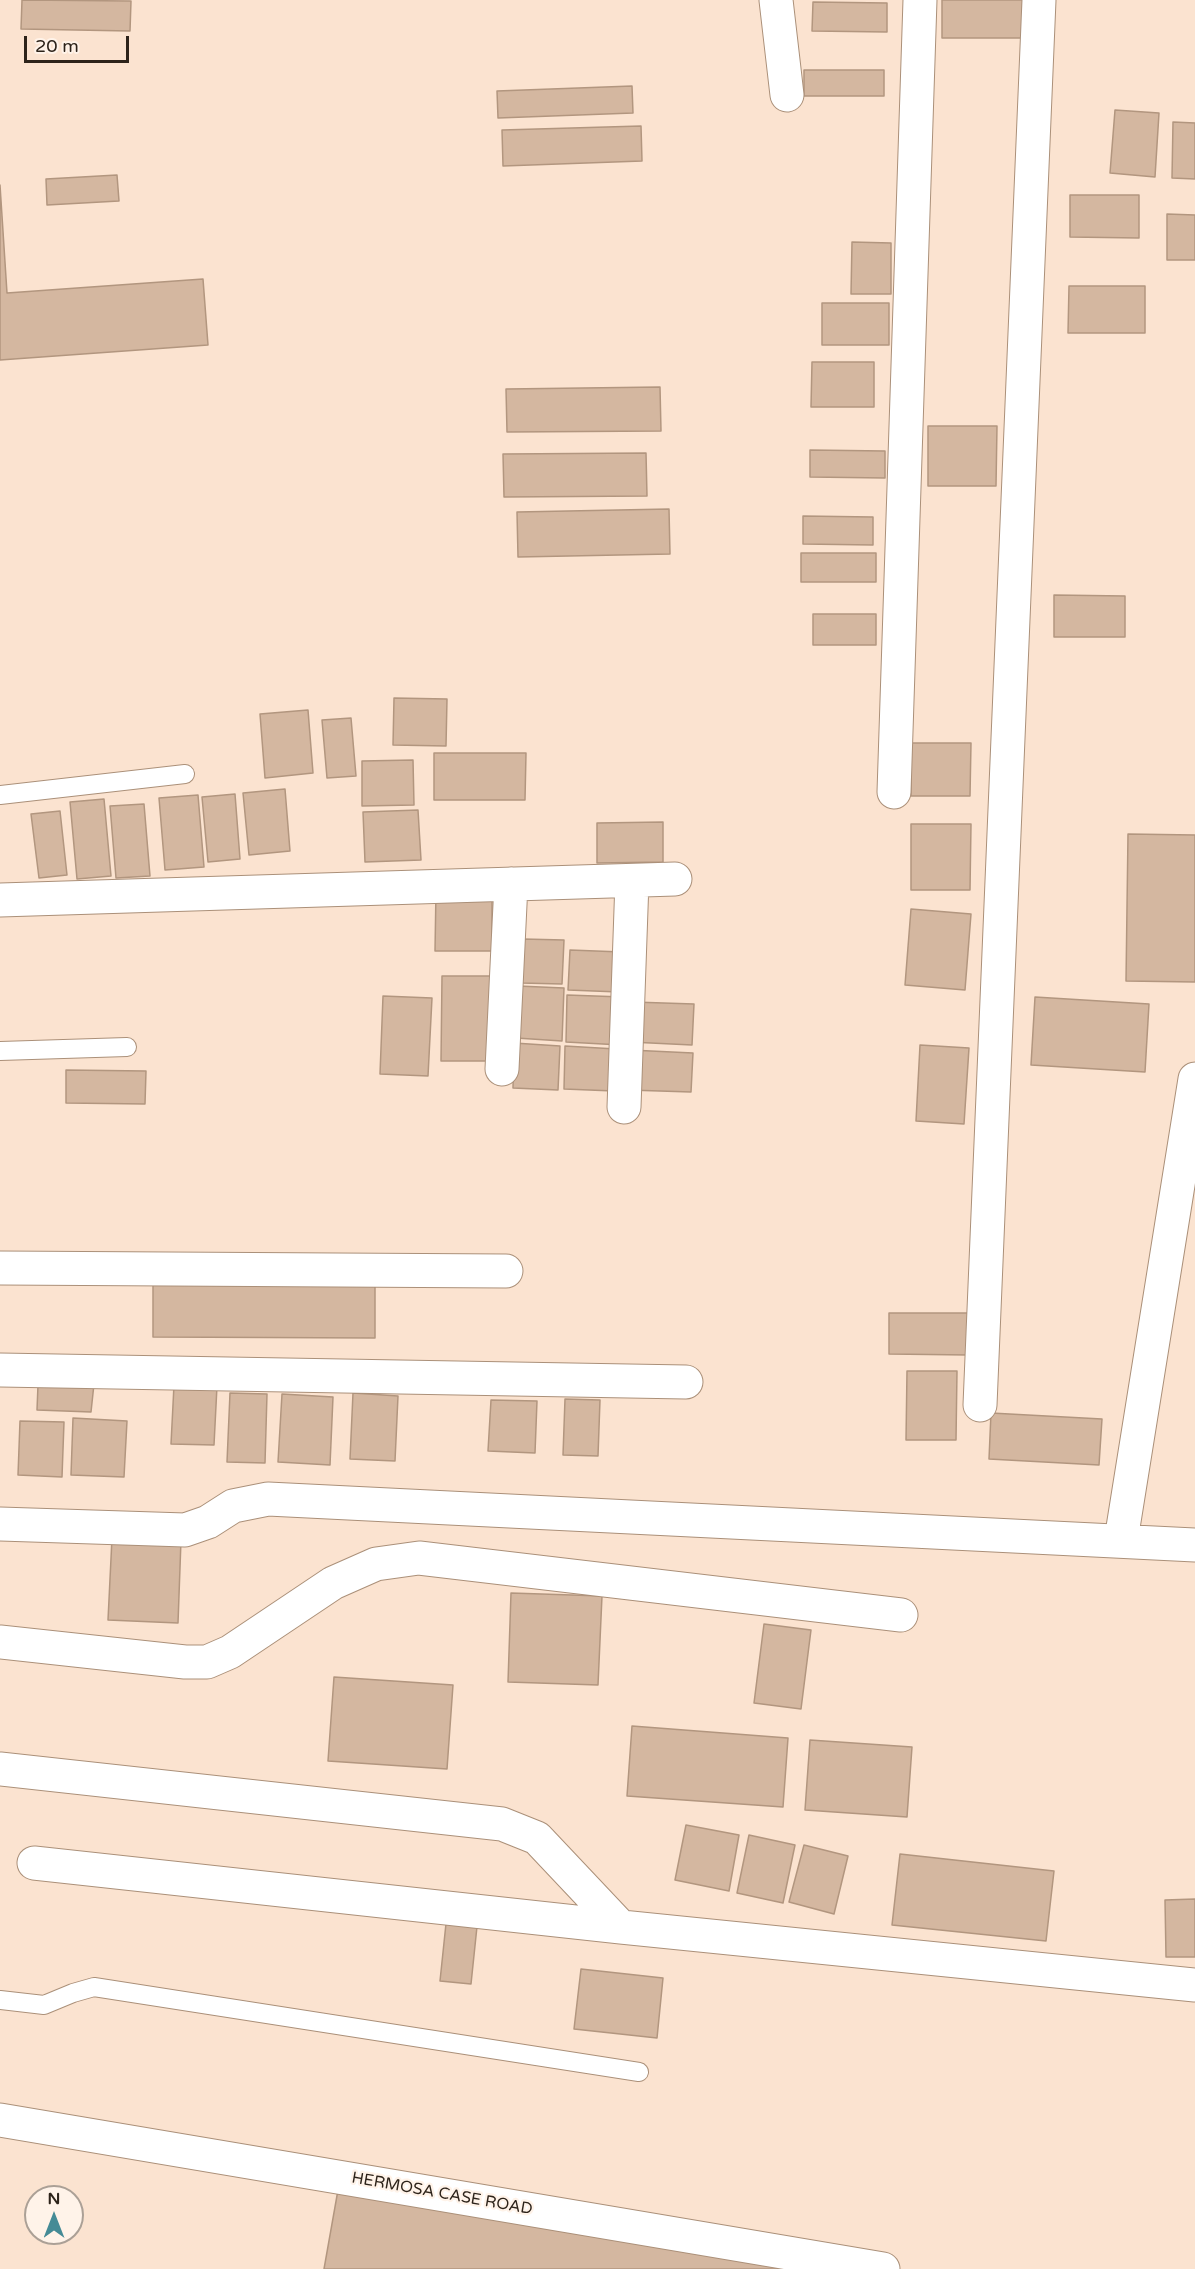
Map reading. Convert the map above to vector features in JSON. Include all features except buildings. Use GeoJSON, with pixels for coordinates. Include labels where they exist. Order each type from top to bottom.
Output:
{"type":"FeatureCollection","features":[{"type":"Feature","properties":{"kind":"street"},"geometry":{"type":"LineString","coordinates":[[776,0],[787,94]]}},
{"type":"Feature","properties":{"kind":"street"},"geometry":{"type":"LineString","coordinates":[[894,792],[920,0]]}},
{"type":"Feature","properties":{"kind":"street"},"geometry":{"type":"LineString","coordinates":[[980,1406],[1039,0]]}},
{"type":"Feature","properties":{"kind":"street"},"geometry":{"type":"LineString","coordinates":[[0,900],[675,879]]}},
{"type":"Feature","properties":{"kind":"street"},"geometry":{"type":"LineString","coordinates":[[624,1107],[632,881]]}},
{"type":"Feature","properties":{"kind":"street"},"geometry":{"type":"LineString","coordinates":[[502,1070],[511,884]]}},
{"type":"Feature","properties":{"kind":"street"},"geometry":{"type":"LineString","coordinates":[[1121,1540],[1187,1174],[1195,1078]]}},
{"type":"Feature","properties":{"kind":"street"},"geometry":{"type":"LineString","coordinates":[[0,1268],[506,1271]]}},
{"type":"Feature","properties":{"kind":"street"},"geometry":{"type":"LineString","coordinates":[[0,1370],[686,1382]]}},
{"type":"Feature","properties":{"kind":"street"},"geometry":{"type":"LineString","coordinates":[[0,1524],[185,1530],[208,1522],[233,1506],[268,1499],[1195,1545]]}},
{"type":"Feature","properties":{"kind":"street"},"geometry":{"type":"LineString","coordinates":[[0,1642],[185,1662],[207,1662],[230,1652],[333,1583],[376,1564],[419,1558],[901,1615]]}},
{"type":"Feature","properties":{"kind":"street"},"geometry":{"type":"LineString","coordinates":[[0,1769],[502,1824],[537,1838],[621,1927]]}},
{"type":"Feature","properties":{"kind":"street"},"geometry":{"type":"LineString","coordinates":[[34,1863],[621,1927],[1195,1985]]}},
{"type":"Feature","properties":{"kind":"street","name":"HERMOSA CASE ROAD"},"geometry":{"type":"LineString","coordinates":[[0,2120],[883,2269]]}},
{"type":"Feature","properties":{"kind":"lane"},"geometry":{"type":"LineString","coordinates":[[0,795],[184,774]]}},
{"type":"Feature","properties":{"kind":"lane"},"geometry":{"type":"LineString","coordinates":[[0,1051],[127,1047]]}},
{"type":"Feature","properties":{"kind":"lane"},"geometry":{"type":"LineString","coordinates":[[0,2000],[44,2005],[94,1987],[639,2072]]}}]}
